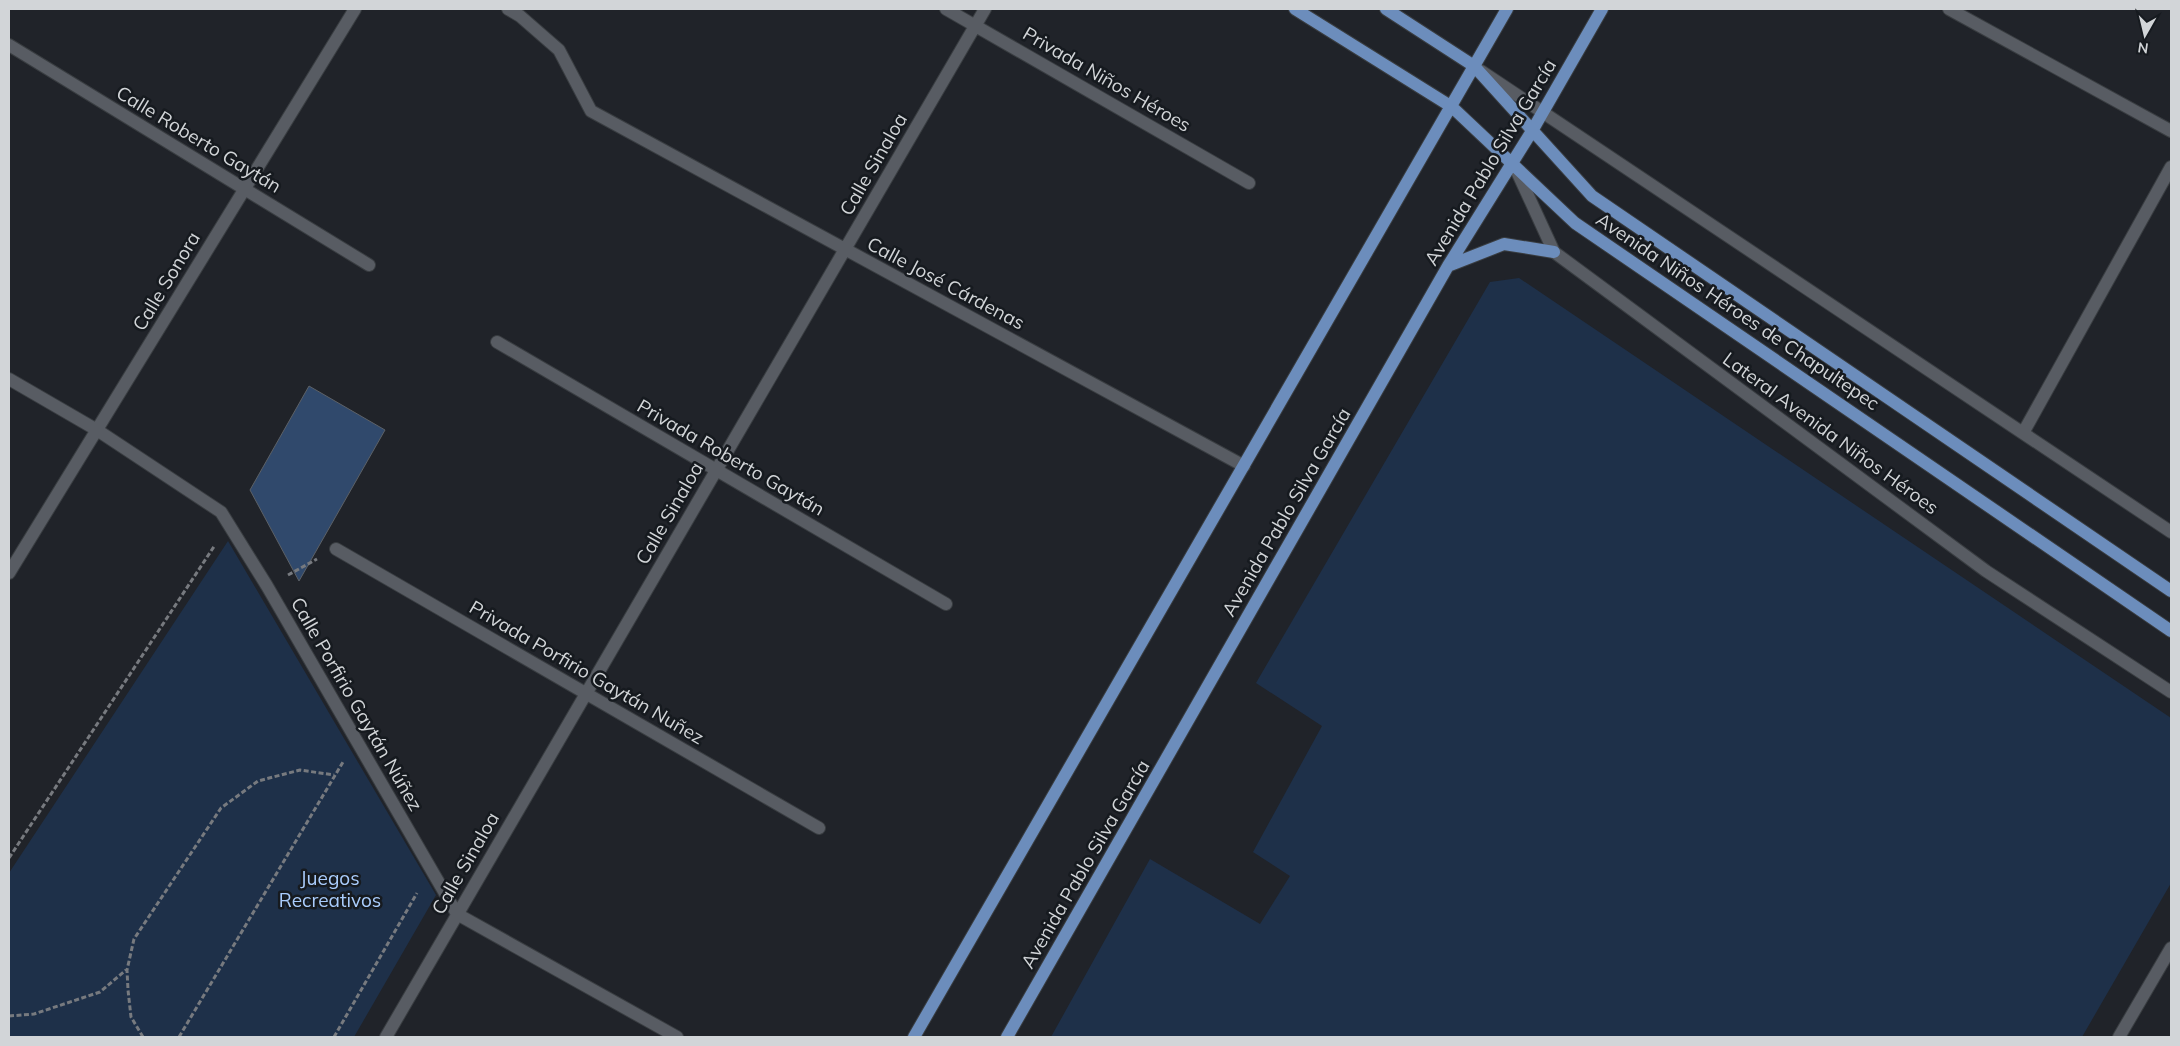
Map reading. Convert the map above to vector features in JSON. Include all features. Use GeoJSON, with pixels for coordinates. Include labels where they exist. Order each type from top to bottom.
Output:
{"type":"FeatureCollection","features":[{"type":"Feature","properties":{"kind":"main road","name":"Avenida Niños Héroes de Chapultepec"},"geometry":{"type":"LineString","coordinates":[[1295,9],[1452,107],[1575,223],[2171,630]]}},
{"type":"Feature","properties":{"kind":"main road","name":"Avenida Niños Héroes de Chapultepec"},"geometry":{"type":"LineString","coordinates":[[1386,9],[1474,66],[1592,196],[2171,591]]}},
{"type":"Feature","properties":{"kind":"main road"},"geometry":{"type":"LineString","coordinates":[[914,1037],[1507,9]]}},
{"type":"Feature","properties":{"kind":"main road","name":"Avenida Pablo Silva García"},"geometry":{"type":"LineString","coordinates":[[1007,1037],[1448,266],[1532,131],[1602,9]]}},
{"type":"Feature","properties":{"kind":"main road"},"geometry":{"type":"LineString","coordinates":[[1448,266],[1504,244],[1554,252]]}},
{"type":"Feature","properties":{"kind":"street","name":"Calle Sonora"},"geometry":{"type":"LineString","coordinates":[[9,573],[355,9]]}},
{"type":"Feature","properties":{"kind":"street","name":"Calle José Cárdenas"},"geometry":{"type":"LineString","coordinates":[[508,9],[520,16],[559,50],[591,111],[1244,466]]}},
{"type":"Feature","properties":{"kind":"street","name":"Privada Niños Héroes"},"geometry":{"type":"LineString","coordinates":[[946,9],[1249,182]]}},
{"type":"Feature","properties":{"kind":"street","name":"Calle Sinaloa"},"geometry":{"type":"LineString","coordinates":[[386,1037],[985,9]]}},
{"type":"Feature","properties":{"kind":"street"},"geometry":{"type":"LineString","coordinates":[[1948,9],[2171,131]]}},
{"type":"Feature","properties":{"kind":"street","name":"Calle Roberto Gaytán"},"geometry":{"type":"LineString","coordinates":[[9,45],[369,265]]}},
{"type":"Feature","properties":{"kind":"street"},"geometry":{"type":"LineString","coordinates":[[1474,66],[2171,532]]}},
{"type":"Feature","properties":{"kind":"street","name":"Lateral Avenida Niños Héroes"},"geometry":{"type":"LineString","coordinates":[[1512,163],[1554,252],[1986,571],[2171,692]]}},
{"type":"Feature","properties":{"kind":"street"},"geometry":{"type":"LineString","coordinates":[[2022,433],[2171,167]]}},
{"type":"Feature","properties":{"kind":"street","name":"Privada Roberto Gaytán"},"geometry":{"type":"LineString","coordinates":[[497,342],[946,604]]}},
{"type":"Feature","properties":{"kind":"street","name":"Calle Porfirio Gaytán Núñez"},"geometry":{"type":"LineString","coordinates":[[9,379],[97,430],[221,512],[267,586],[457,914]]}},
{"type":"Feature","properties":{"kind":"street","name":"Privada Porfirio Gaytán Nuñez"},"geometry":{"type":"LineString","coordinates":[[336,550],[819,828]]}},
{"type":"Feature","properties":{"kind":"street"},"geometry":{"type":"LineString","coordinates":[[457,914],[677,1037]]}},
{"type":"Feature","properties":{"kind":"street"},"geometry":{"type":"LineString","coordinates":[[2119,1037],[2171,948]]}},
{"type":"Feature","properties":{"kind":"path"},"geometry":{"type":"LineString","coordinates":[[9,858],[228,525]]}},
{"type":"Feature","properties":{"kind":"path"},"geometry":{"type":"LineString","coordinates":[[267,586],[336,550]]}},
{"type":"Feature","properties":{"kind":"path"},"geometry":{"type":"LineString","coordinates":[[179,1037],[334,775],[357,741]]}},
{"type":"Feature","properties":{"kind":"path"},"geometry":{"type":"LineString","coordinates":[[142,1037],[131,1017],[127,970],[134,939],[221,808],[258,781],[300,770],[334,775]]}},
{"type":"Feature","properties":{"kind":"path"},"geometry":{"type":"LineString","coordinates":[[334,1037],[431,868]]}},
{"type":"Feature","properties":{"kind":"path"},"geometry":{"type":"LineString","coordinates":[[9,1016],[34,1014],[100,992],[127,970]]}},
{"type":"Feature","properties":{"kind":"green space"},"geometry":{"type":"Polygon","coordinates":[[[1519,278],[2171,718],[2171,883],[2082,1037],[1051,1037],[1150,859],[1260,924],[1290,876],[1253,852],[1322,726],[1256,683],[1490,282],[1519,278]]]}},
{"type":"Feature","properties":{"kind":"green space","name":"Juegos Recreativos"},"geometry":{"type":"Polygon","coordinates":[[[228,541],[436,895],[354,1037],[9,1037],[9,873],[228,541]]]}},
{"type":"Feature","properties":{"kind":"building"},"geometry":{"type":"Polygon","coordinates":[[[309,386],[385,430],[299,581],[250,490],[309,386]]]}}]}
